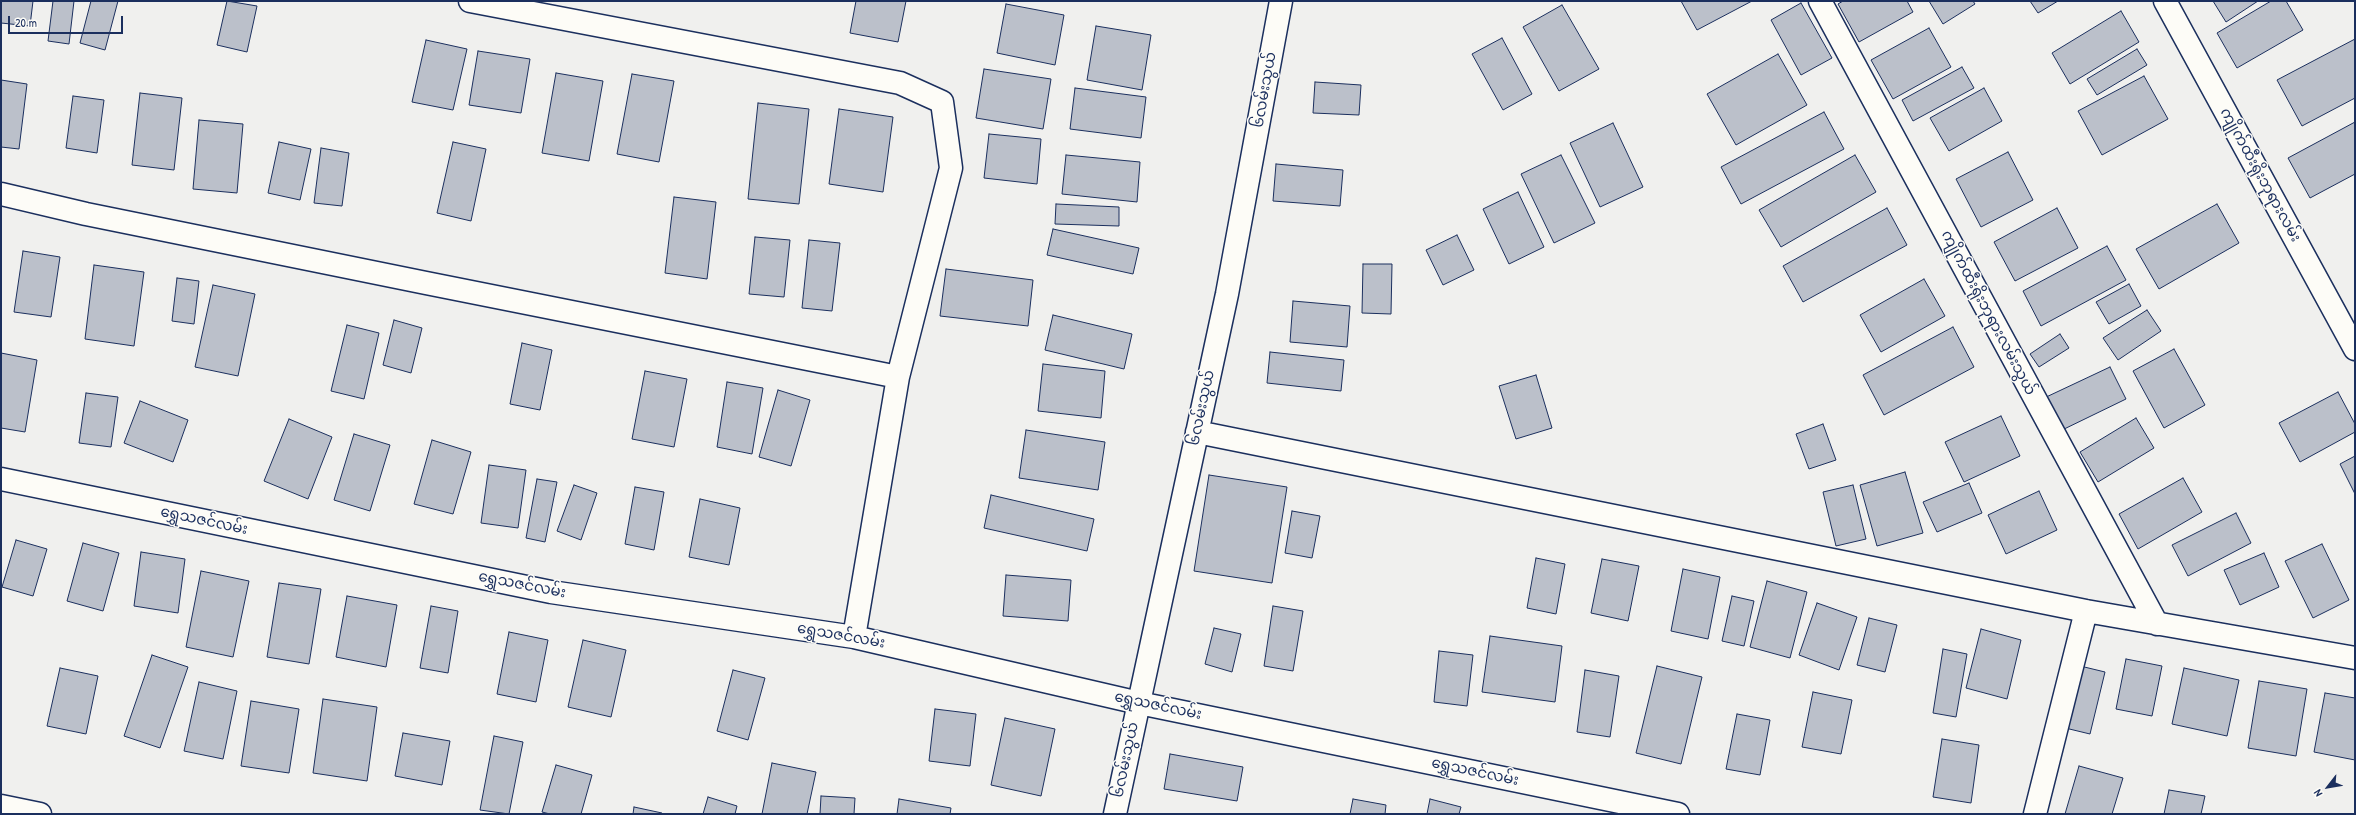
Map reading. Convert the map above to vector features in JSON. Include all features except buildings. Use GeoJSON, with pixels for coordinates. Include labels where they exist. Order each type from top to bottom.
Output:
{"type":"FeatureCollection","features":[{"type":"Feature","properties":{"kind":"street"},"geometry":{"type":"LineString","coordinates":[[470,1],[900,83],[942,102],[951,168],[898,377],[854,637]]}},
{"type":"Feature","properties":{"kind":"street","name":"၆လမ်းသွယ်"},"geometry":{"type":"LineString","coordinates":[[1115,814],[1196,432],[1227,294],[1281,1]]}},
{"type":"Feature","properties":{"kind":"street","name":"ကျိုက်ထီးရိုးဘုရားလမ်းသွယ်"},"geometry":{"type":"LineString","coordinates":[[1820,1],[2157,624]]}},
{"type":"Feature","properties":{"kind":"street","name":"ကျိုက်ထီးရိုးဘုရားလမ်း"},"geometry":{"type":"LineString","coordinates":[[2165,1],[2355,349]]}},
{"type":"Feature","properties":{"kind":"street"},"geometry":{"type":"LineString","coordinates":[[1,194],[86,214],[418,282],[898,377]]}},
{"type":"Feature","properties":{"kind":"street"},"geometry":{"type":"LineString","coordinates":[[1196,432],[2086,611],[2355,658]]}},
{"type":"Feature","properties":{"kind":"street","name":"ရွှေသဇင်လမ်း"},"geometry":{"type":"LineString","coordinates":[[1,479],[551,592],[854,637],[1139,703],[1678,814]]}},
{"type":"Feature","properties":{"kind":"street"},"geometry":{"type":"LineString","coordinates":[[2035,814],[2086,611]]}},
{"type":"Feature","properties":{"kind":"street"},"geometry":{"type":"LineString","coordinates":[[1,806],[40,814]]}}]}
